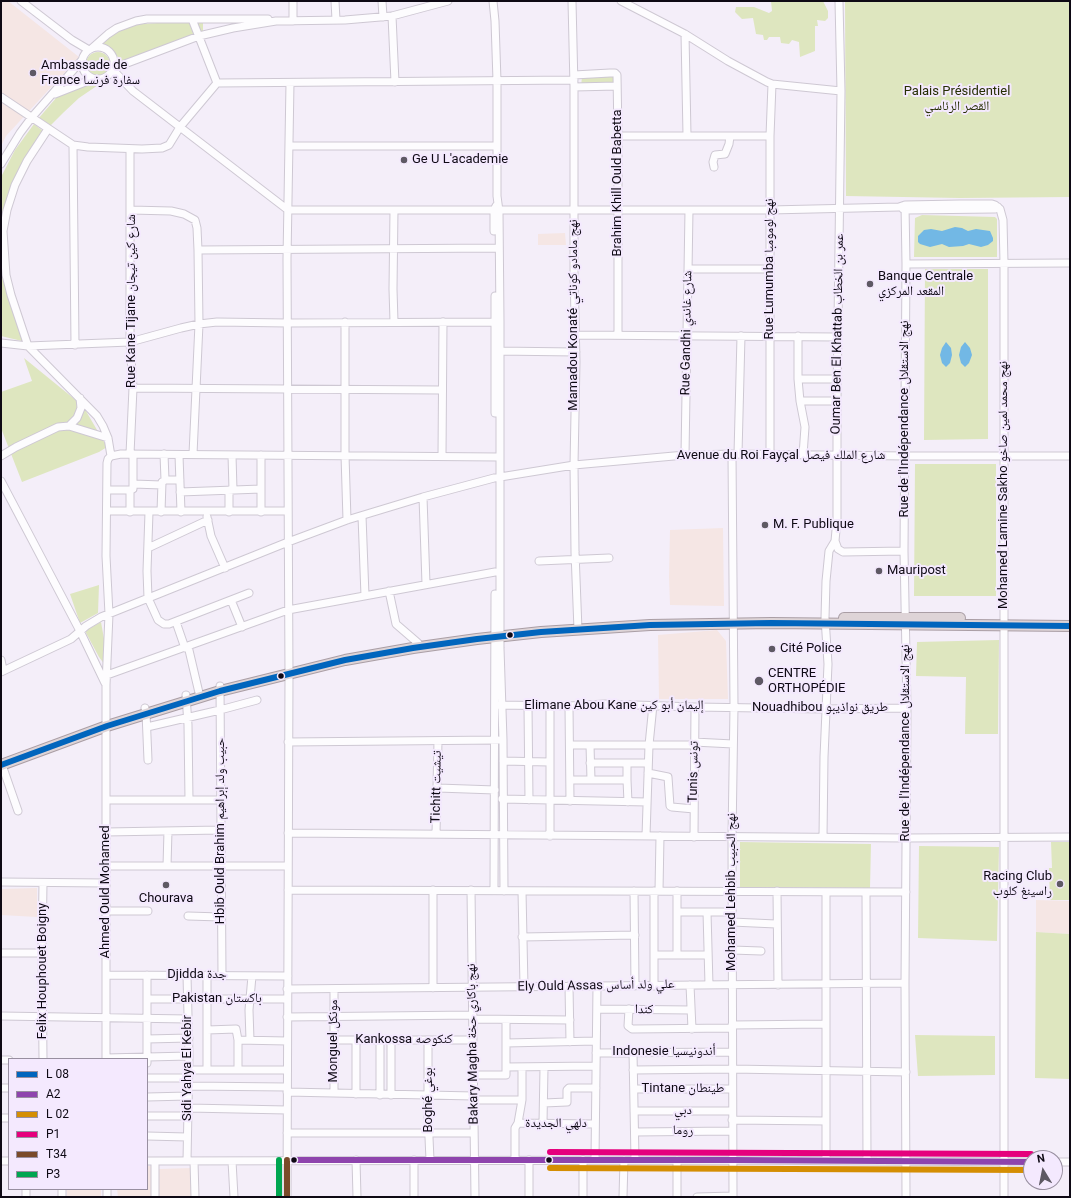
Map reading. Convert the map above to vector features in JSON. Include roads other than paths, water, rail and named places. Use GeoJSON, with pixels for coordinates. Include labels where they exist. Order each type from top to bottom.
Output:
{"type":"FeatureCollection","features":[{"type":"Feature","properties":{"kind":"highway"},"geometry":{"type":"LineString","coordinates":[[1,763],[107,723],[199,694],[368,651],[418,643],[651,619],[1004,622],[1070,626]]}},
{"type":"Feature","properties":{"kind":"highway"},"geometry":{"type":"LineString","coordinates":[[1004,622],[1070,619]]}},
{"type":"Feature","properties":{"kind":"highway"},"geometry":{"type":"LineString","coordinates":[[288,671],[497,634]]}},
{"type":"Feature","properties":{"kind":"street"},"geometry":{"type":"LineString","coordinates":[[21,1],[72,40],[87,54]]}},
{"type":"Feature","properties":{"kind":"street"},"geometry":{"type":"LineString","coordinates":[[293,1],[293,21]]}},
{"type":"Feature","properties":{"kind":"street"},"geometry":{"type":"LineString","coordinates":[[335,1],[336,20]]}},
{"type":"Feature","properties":{"kind":"street"},"geometry":{"type":"LineString","coordinates":[[382,1],[383,17]]}},
{"type":"Feature","properties":{"kind":"street"},"geometry":{"type":"LineString","coordinates":[[419,1],[419,10]]}},
{"type":"Feature","properties":{"kind":"street"},"geometry":{"type":"LineString","coordinates":[[113,69],[198,36],[233,28],[276,21],[336,20],[392,16],[448,1]]}},
{"type":"Feature","properties":{"kind":"street","name":"Mamadou Konaté نهج مامادو كوناتي"},"geometry":{"type":"LineString","coordinates":[[572,1],[576,335],[574,465],[577,627]]}},
{"type":"Feature","properties":{"kind":"street"},"geometry":{"type":"LineString","coordinates":[[621,1],[686,34],[728,61],[772,84],[841,91]]}},
{"type":"Feature","properties":{"kind":"street","name":"Oumar Ben El Khattab عمر بن الخطاب"},"geometry":{"type":"LineString","coordinates":[[823,837],[828,664],[825,621],[827,562],[829,552],[835,541],[837,519],[837,336],[841,91],[839,1]]}},
{"type":"Feature","properties":{"kind":"street"},"geometry":{"type":"LineString","coordinates":[[493,2],[496,21],[497,81],[497,634],[499,740],[495,790],[494,890]]}},
{"type":"Feature","properties":{"kind":"street"},"geometry":{"type":"LineString","coordinates":[[392,16],[396,82]]}},
{"type":"Feature","properties":{"kind":"street"},"geometry":{"type":"LineString","coordinates":[[1,164],[20,133],[32,117],[87,54],[112,31],[136,21],[161,18],[259,18],[276,21]]}},
{"type":"Feature","properties":{"kind":"street"},"geometry":{"type":"LineString","coordinates":[[192,19],[217,83]]}},
{"type":"Feature","properties":{"kind":"street"},"geometry":{"type":"LineString","coordinates":[[686,34],[687,135]]}},
{"type":"Feature","properties":{"kind":"street"},"geometry":{"type":"LineString","coordinates":[[93,79],[85,73],[82,67],[87,54],[100,47],[109,51],[114,59],[113,69],[107,77]]}},
{"type":"Feature","properties":{"kind":"street"},"geometry":{"type":"LineString","coordinates":[[113,69],[127,85],[180,128],[288,210],[496,208],[574,210],[770,210],[903,207]]}},
{"type":"Feature","properties":{"kind":"street"},"geometry":{"type":"LineString","coordinates":[[217,83],[574,80],[617,86],[617,75],[615,73],[574,80]]}},
{"type":"Feature","properties":{"kind":"street"},"geometry":{"type":"LineString","coordinates":[[51,96],[65,89],[93,79],[107,77],[127,85]]}},
{"type":"Feature","properties":{"kind":"street"},"geometry":{"type":"LineString","coordinates":[[1,107],[4,99],[73,145],[130,149],[162,148],[169,145],[180,128],[217,83]]}},
{"type":"Feature","properties":{"kind":"street"},"geometry":{"type":"LineString","coordinates":[[287,1197],[287,250],[290,83]]}},
{"type":"Feature","properties":{"kind":"street","name":"Rue Lumumba نهج لومومبا"},"geometry":{"type":"LineString","coordinates":[[770,454],[770,136],[772,84]]}},
{"type":"Feature","properties":{"kind":"street","name":"Brahim Khill Ould Babetta"},"geometry":{"type":"LineString","coordinates":[[617,86],[619,210],[618,335]]}},
{"type":"Feature","properties":{"kind":"street"},"geometry":{"type":"LineString","coordinates":[[48,129],[27,161],[15,185],[5,215],[3,231],[6,275],[28,346],[97,416],[108,438],[111,456],[117,454],[193,454],[497,457]]}},
{"type":"Feature","properties":{"kind":"street"},"geometry":{"type":"LineString","coordinates":[[618,136],[770,136]]}},
{"type":"Feature","properties":{"kind":"street"},"geometry":{"type":"LineString","coordinates":[[714,167],[713,162],[715,155],[725,154],[730,136]]}},
{"type":"Feature","properties":{"kind":"street"},"geometry":{"type":"LineString","coordinates":[[73,145],[72,181],[75,345]]}},
{"type":"Feature","properties":{"kind":"street"},"geometry":{"type":"LineString","coordinates":[[290,146],[496,146]]}},
{"type":"Feature","properties":{"kind":"street","name":"Rue Kane Tijane شارع كين تيجان"},"geometry":{"type":"LineString","coordinates":[[130,149],[130,342],[133,388],[132,487],[130,512]]}},
{"type":"Feature","properties":{"kind":"street","name":"Mohamed Lamine Sakho نهج محمد لمين صاخو"},"geometry":{"type":"LineString","coordinates":[[903,207],[994,209],[998,207],[1003,216],[1005,456],[1003,837],[1004,1197]]}},
{"type":"Feature","properties":{"kind":"street","name":"Rue de l'Indépendance نهج الاستقلال"},"geometry":{"type":"LineString","coordinates":[[903,207],[906,264],[906,456],[904,551],[907,708],[905,983],[906,1197]]}},
{"type":"Feature","properties":{"kind":"street"},"geometry":{"type":"LineString","coordinates":[[131,210],[171,211],[184,214],[195,220],[198,250],[198,324],[197,388],[193,454]]}},
{"type":"Feature","properties":{"kind":"street"},"geometry":{"type":"LineString","coordinates":[[394,210],[394,322]]}},
{"type":"Feature","properties":{"kind":"street","name":"Rue Gandhi شارع غاندي"},"geometry":{"type":"LineString","coordinates":[[685,455],[689,210]]}},
{"type":"Feature","properties":{"kind":"street"},"geometry":{"type":"LineString","coordinates":[[198,250],[497,249]]}},
{"type":"Feature","properties":{"kind":"street"},"geometry":{"type":"LineString","coordinates":[[906,264],[1070,263]]}},
{"type":"Feature","properties":{"kind":"street"},"geometry":{"type":"LineString","coordinates":[[688,269],[770,269]]}},
{"type":"Feature","properties":{"kind":"street"},"geometry":{"type":"LineString","coordinates":[[1,343],[28,346],[130,342],[198,324],[217,322],[497,322]]}},
{"type":"Feature","properties":{"kind":"street"},"geometry":{"type":"LineString","coordinates":[[345,322],[345,455],[347,520]]}},
{"type":"Feature","properties":{"kind":"street"},"geometry":{"type":"LineString","coordinates":[[442,456],[443,322]]}},
{"type":"Feature","properties":{"kind":"street"},"geometry":{"type":"LineString","coordinates":[[576,335],[837,336]]}},
{"type":"Feature","properties":{"kind":"street","name":"Mohamed Lehbib نهج الحبيب"},"geometry":{"type":"LineString","coordinates":[[733,1197],[733,620],[735,454],[741,336]]}},
{"type":"Feature","properties":{"kind":"street"},"geometry":{"type":"LineString","coordinates":[[798,336],[798,379],[805,427],[803,454]]}},
{"type":"Feature","properties":{"kind":"street"},"geometry":{"type":"LineString","coordinates":[[497,351],[576,352]]}},
{"type":"Feature","properties":{"kind":"street"},"geometry":{"type":"LineString","coordinates":[[798,379],[837,379]]}},
{"type":"Feature","properties":{"kind":"street"},"geometry":{"type":"LineString","coordinates":[[133,388],[442,390]]}},
{"type":"Feature","properties":{"kind":"street"},"geometry":{"type":"LineString","coordinates":[[69,426],[77,418],[81,408],[80,398]]}},
{"type":"Feature","properties":{"kind":"street"},"geometry":{"type":"LineString","coordinates":[[800,401],[837,401]]}},
{"type":"Feature","properties":{"kind":"street"},"geometry":{"type":"LineString","coordinates":[[1,456],[47,431],[58,427],[69,426],[108,438]]}},
{"type":"Feature","properties":{"kind":"street"},"geometry":{"type":"LineString","coordinates":[[161,512],[164,454]]}},
{"type":"Feature","properties":{"kind":"street"},"geometry":{"type":"LineString","coordinates":[[180,454],[181,512]]}},
{"type":"Feature","properties":{"kind":"street","name":"Avenue du Roi Fayçal شارع الملك فيصل"},"geometry":{"type":"LineString","coordinates":[[2,671],[71,639],[94,620],[288,542],[347,520],[423,497],[497,478],[574,465],[685,455],[803,454],[906,456],[1070,456]]}},
{"type":"Feature","properties":{"kind":"street"},"geometry":{"type":"LineString","coordinates":[[229,512],[232,455]]}},
{"type":"Feature","properties":{"kind":"street"},"geometry":{"type":"LineString","coordinates":[[261,455],[261,512]]}},
{"type":"Feature","properties":{"kind":"street","name":"Ahmed Ould Mohamed"},"geometry":{"type":"LineString","coordinates":[[106,1058],[106,685],[109,614],[107,589],[107,463],[111,456]]}},
{"type":"Feature","properties":{"kind":"street"},"geometry":{"type":"LineString","coordinates":[[497,478],[495,572],[497,634]]}},
{"type":"Feature","properties":{"kind":"street"},"geometry":{"type":"LineString","coordinates":[[107,490],[180,480]]}},
{"type":"Feature","properties":{"kind":"street"},"geometry":{"type":"LineString","coordinates":[[1,481],[80,631],[106,685]]}},
{"type":"Feature","properties":{"kind":"street"},"geometry":{"type":"LineString","coordinates":[[180,492],[261,490]]}},
{"type":"Feature","properties":{"kind":"street"},"geometry":{"type":"LineString","coordinates":[[423,497],[426,584]]}},
{"type":"Feature","properties":{"kind":"street"},"geometry":{"type":"LineString","coordinates":[[107,511],[288,512]]}},
{"type":"Feature","properties":{"kind":"street"},"geometry":{"type":"LineString","coordinates":[[149,512],[148,598],[158,620],[164,624],[176,622],[249,593]]}},
{"type":"Feature","properties":{"kind":"street"},"geometry":{"type":"LineString","coordinates":[[206,512],[212,536],[225,568]]}},
{"type":"Feature","properties":{"kind":"street"},"geometry":{"type":"LineString","coordinates":[[362,516],[365,596]]}},
{"type":"Feature","properties":{"kind":"street"},"geometry":{"type":"LineString","coordinates":[[148,548],[208,520]]}},
{"type":"Feature","properties":{"kind":"street"},"geometry":{"type":"LineString","coordinates":[[835,541],[838,549],[843,552],[904,551]]}},
{"type":"Feature","properties":{"kind":"street"},"geometry":{"type":"LineString","coordinates":[[539,561],[609,558]]}},
{"type":"Feature","properties":{"kind":"street"},"geometry":{"type":"LineString","coordinates":[[107,675],[288,610],[495,572]]}},
{"type":"Feature","properties":{"kind":"street"},"geometry":{"type":"LineString","coordinates":[[389,591],[396,624],[418,643]]}},
{"type":"Feature","properties":{"kind":"street"},"geometry":{"type":"LineString","coordinates":[[231,600],[242,627]]}},
{"type":"Feature","properties":{"kind":"street"},"geometry":{"type":"LineString","coordinates":[[176,622],[187,647],[199,694]]}},
{"type":"Feature","properties":{"kind":"street"},"geometry":{"type":"LineString","coordinates":[[1,660],[2,671]]}},
{"type":"Feature","properties":{"kind":"street","name":"Hbib Ould Brahim حبيب ولد إبراهيم"},"geometry":{"type":"LineString","coordinates":[[220,688],[222,976]]}},
{"type":"Feature","properties":{"kind":"street"},"geometry":{"type":"LineString","coordinates":[[186,698],[188,717],[189,800]]}},
{"type":"Feature","properties":{"kind":"street"},"geometry":{"type":"LineString","coordinates":[[147,727],[257,700]]}},
{"type":"Feature","properties":{"kind":"street","name":"Elimane Abou Kane إليمان أبو كين"},"geometry":{"type":"LineString","coordinates":[[498,705],[569,706],[605,704],[734,707]]}},
{"type":"Feature","properties":{"kind":"street"},"geometry":{"type":"LineString","coordinates":[[646,836],[648,763],[653,705]]}},
{"type":"Feature","properties":{"kind":"street"},"geometry":{"type":"LineString","coordinates":[[528,706],[529,800]]}},
{"type":"Feature","properties":{"kind":"street"},"geometry":{"type":"LineString","coordinates":[[550,706],[550,836]]}},
{"type":"Feature","properties":{"kind":"street"},"geometry":{"type":"LineString","coordinates":[[569,706],[570,801]]}},
{"type":"Feature","properties":{"kind":"street","name":"Tunis تونس"},"geometry":{"type":"LineString","coordinates":[[694,837],[695,707]]}},
{"type":"Feature","properties":{"kind":"street","name":"Nouadhibou طريق نواذيبو"},"geometry":{"type":"LineString","coordinates":[[734,707],[826,709],[907,708]]}},
{"type":"Feature","properties":{"kind":"street"},"geometry":{"type":"LineString","coordinates":[[146,711],[148,760]]}},
{"type":"Feature","properties":{"kind":"street"},"geometry":{"type":"LineString","coordinates":[[288,742],[499,740]]}},
{"type":"Feature","properties":{"kind":"street"},"geometry":{"type":"LineString","coordinates":[[499,740],[503,761],[502,799],[504,835],[504,890]]}},
{"type":"Feature","properties":{"kind":"street","name":"Tichitt تيشيت"},"geometry":{"type":"LineString","coordinates":[[436,834],[438,741]]}},
{"type":"Feature","properties":{"kind":"street"},"geometry":{"type":"LineString","coordinates":[[570,745],[733,744]]}},
{"type":"Feature","properties":{"kind":"street"},"geometry":{"type":"LineString","coordinates":[[590,745],[591,780]]}},
{"type":"Feature","properties":{"kind":"street"},"geometry":{"type":"LineString","coordinates":[[503,761],[549,762]]}},
{"type":"Feature","properties":{"kind":"street"},"geometry":{"type":"LineString","coordinates":[[1,763],[18,811]]}},
{"type":"Feature","properties":{"kind":"street"},"geometry":{"type":"LineString","coordinates":[[590,763],[648,763]]}},
{"type":"Feature","properties":{"kind":"street"},"geometry":{"type":"LineString","coordinates":[[627,763],[628,802]]}},
{"type":"Feature","properties":{"kind":"street"},"geometry":{"type":"LineString","coordinates":[[648,773],[668,777],[670,806],[694,809]]}},
{"type":"Feature","properties":{"kind":"street"},"geometry":{"type":"LineString","coordinates":[[570,780],[627,780]]}},
{"type":"Feature","properties":{"kind":"street"},"geometry":{"type":"LineString","coordinates":[[438,788],[495,790]]}},
{"type":"Feature","properties":{"kind":"street"},"geometry":{"type":"LineString","coordinates":[[502,799],[647,802]]}},
{"type":"Feature","properties":{"kind":"street"},"geometry":{"type":"LineString","coordinates":[[106,800],[220,800]]}},
{"type":"Feature","properties":{"kind":"street"},"geometry":{"type":"LineString","coordinates":[[106,832],[220,830]]}},
{"type":"Feature","properties":{"kind":"street"},"geometry":{"type":"LineString","coordinates":[[167,866],[168,831]]}},
{"type":"Feature","properties":{"kind":"street"},"geometry":{"type":"LineString","coordinates":[[288,833],[694,837],[1070,837]]}},
{"type":"Feature","properties":{"kind":"street"},"geometry":{"type":"LineString","coordinates":[[654,986],[654,955],[660,836]]}},
{"type":"Feature","properties":{"kind":"street"},"geometry":{"type":"LineString","coordinates":[[106,866],[288,866]]}},
{"type":"Feature","properties":{"kind":"street"},"geometry":{"type":"LineString","coordinates":[[1,882],[106,883]]}},
{"type":"Feature","properties":{"kind":"street","name":"Felix Houphouet Boigny"},"geometry":{"type":"LineString","coordinates":[[43,883],[43,1058]]}},
{"type":"Feature","properties":{"kind":"street"},"geometry":{"type":"LineString","coordinates":[[288,890],[906,892]]}},
{"type":"Feature","properties":{"kind":"street"},"geometry":{"type":"LineString","coordinates":[[433,890],[433,988]]}},
{"type":"Feature","properties":{"kind":"street","name":"Bakary Magha نهج باكاري حخة"},"geometry":{"type":"LineString","coordinates":[[471,890],[474,1197]]}},
{"type":"Feature","properties":{"kind":"street"},"geometry":{"type":"LineString","coordinates":[[522,891],[524,987]]}},
{"type":"Feature","properties":{"kind":"street"},"geometry":{"type":"LineString","coordinates":[[634,891],[635,986]]}},
{"type":"Feature","properties":{"kind":"street"},"geometry":{"type":"LineString","coordinates":[[677,891],[677,955]]}},
{"type":"Feature","properties":{"kind":"street"},"geometry":{"type":"LineString","coordinates":[[777,891],[776,924],[778,984]]}},
{"type":"Feature","properties":{"kind":"street"},"geometry":{"type":"LineString","coordinates":[[826,892],[826,1160]]}},
{"type":"Feature","properties":{"kind":"street"},"geometry":{"type":"LineString","coordinates":[[866,892],[867,1161]]}},
{"type":"Feature","properties":{"kind":"street"},"geometry":{"type":"LineString","coordinates":[[106,911],[148,911]]}},
{"type":"Feature","properties":{"kind":"street"},"geometry":{"type":"LineString","coordinates":[[677,912],[732,912]]}},
{"type":"Feature","properties":{"kind":"street"},"geometry":{"type":"LineString","coordinates":[[706,912],[709,985]]}},
{"type":"Feature","properties":{"kind":"street"},"geometry":{"type":"LineString","coordinates":[[188,916],[222,916]]}},
{"type":"Feature","properties":{"kind":"street"},"geometry":{"type":"LineString","coordinates":[[732,922],[776,924]]}},
{"type":"Feature","properties":{"kind":"street"},"geometry":{"type":"LineString","coordinates":[[522,937],[635,935]]}},
{"type":"Feature","properties":{"kind":"street"},"geometry":{"type":"LineString","coordinates":[[732,950],[761,951]]}},
{"type":"Feature","properties":{"kind":"street"},"geometry":{"type":"LineString","coordinates":[[1,953],[42,953]]}},
{"type":"Feature","properties":{"kind":"street"},"geometry":{"type":"LineString","coordinates":[[654,955],[708,955]]}},
{"type":"Feature","properties":{"kind":"street","name":"Djidda جدة"},"geometry":{"type":"LineString","coordinates":[[106,975],[288,976]]}},
{"type":"Feature","properties":{"kind":"street"},"geometry":{"type":"LineString","coordinates":[[147,975],[147,1058]]}},
{"type":"Feature","properties":{"kind":"street","name":"Sidi Yahya El Kebir"},"geometry":{"type":"LineString","coordinates":[[188,975],[189,1070],[187,1137],[195,1197]]}},
{"type":"Feature","properties":{"kind":"street"},"geometry":{"type":"LineString","coordinates":[[207,975],[207,1070]]}},
{"type":"Feature","properties":{"kind":"street"},"geometry":{"type":"LineString","coordinates":[[250,1040],[250,1000],[252,976]]}},
{"type":"Feature","properties":{"kind":"street","name":"Ely Ould Assas علي ولد أساس"},"geometry":{"type":"LineString","coordinates":[[288,989],[905,983]]}},
{"type":"Feature","properties":{"kind":"street"},"geometry":{"type":"LineString","coordinates":[[690,985],[692,1028]]}},
{"type":"Feature","properties":{"kind":"street"},"geometry":{"type":"LineString","coordinates":[[569,986],[570,1042]]}},
{"type":"Feature","properties":{"kind":"street"},"geometry":{"type":"LineString","coordinates":[[595,1160],[597,986]]}},
{"type":"Feature","properties":{"kind":"street","name":"Monguel مونكل"},"geometry":{"type":"LineString","coordinates":[[334,989],[334,1093]]}},
{"type":"Feature","properties":{"kind":"street","name":"Pakistan باكستان"},"geometry":{"type":"LineString","coordinates":[[147,999],[287,999]]}},
{"type":"Feature","properties":{"kind":"street","name":"كندا"},"geometry":{"type":"LineString","coordinates":[[597,1009],[691,1010]]}},
{"type":"Feature","properties":{"kind":"street"},"geometry":{"type":"LineString","coordinates":[[630,1009],[628,1026],[632,1029],[826,1024]]}},
{"type":"Feature","properties":{"kind":"street"},"geometry":{"type":"LineString","coordinates":[[1,1016],[188,1019]]}},
{"type":"Feature","properties":{"kind":"street"},"geometry":{"type":"LineString","coordinates":[[287,1016],[473,1017],[506,1020],[570,1020]]}},
{"type":"Feature","properties":{"kind":"street"},"geometry":{"type":"LineString","coordinates":[[474,1075],[506,1075],[506,1020]]}},
{"type":"Feature","properties":{"kind":"street"},"geometry":{"type":"LineString","coordinates":[[207,1030],[236,1029],[238,1040],[238,1070]]}},
{"type":"Feature","properties":{"kind":"street"},"geometry":{"type":"LineString","coordinates":[[147,1039],[188,1038]]}},
{"type":"Feature","properties":{"kind":"street"},"geometry":{"type":"LineString","coordinates":[[238,1040],[287,1041]]}},
{"type":"Feature","properties":{"kind":"street","name":"Kankossa كنكوصه"},"geometry":{"type":"LineString","coordinates":[[335,1040],[473,1040]]}},
{"type":"Feature","properties":{"kind":"street"},"geometry":{"type":"LineString","coordinates":[[356,1040],[356,1094]]}},
{"type":"Feature","properties":{"kind":"street"},"geometry":{"type":"LineString","coordinates":[[380,1040],[380,1094]]}},
{"type":"Feature","properties":{"kind":"street"},"geometry":{"type":"LineString","coordinates":[[391,1040],[391,1095]]}},
{"type":"Feature","properties":{"kind":"street","name":"Boghé بوغي"},"geometry":{"type":"LineString","coordinates":[[428,1040],[428,1134],[430,1160]]}},
{"type":"Feature","properties":{"kind":"street"},"geometry":{"type":"LineString","coordinates":[[506,1043],[596,1041]]}},
{"type":"Feature","properties":{"kind":"street"},"geometry":{"type":"LineString","coordinates":[[633,1052],[635,1160]]}},
{"type":"Feature","properties":{"kind":"street","name":"Indonesie أندونيسيا"},"geometry":{"type":"LineString","coordinates":[[596,1053],[732,1052]]}},
{"type":"Feature","properties":{"kind":"street"},"geometry":{"type":"LineString","coordinates":[[148,1060],[189,1056]]}},
{"type":"Feature","properties":{"kind":"street"},"geometry":{"type":"LineString","coordinates":[[506,1067],[544,1068],[596,1066]]}},
{"type":"Feature","properties":{"kind":"street"},"geometry":{"type":"LineString","coordinates":[[515,1160],[516,1128],[522,1100],[522,1068]]}},
{"type":"Feature","properties":{"kind":"street"},"geometry":{"type":"LineString","coordinates":[[543,1124],[544,1068]]}},
{"type":"Feature","properties":{"kind":"street"},"geometry":{"type":"LineString","coordinates":[[633,1070],[732,1069],[826,1072],[906,1072]]}},
{"type":"Feature","properties":{"kind":"street"},"geometry":{"type":"LineString","coordinates":[[189,1070],[287,1070]]}},
{"type":"Feature","properties":{"kind":"street"},"geometry":{"type":"LineString","coordinates":[[148,1078],[188,1078]]}},
{"type":"Feature","properties":{"kind":"street"},"geometry":{"type":"LineString","coordinates":[[188,1086],[522,1100]]}},
{"type":"Feature","properties":{"kind":"street"},"geometry":{"type":"LineString","coordinates":[[544,1103],[566,1102],[568,1100],[567,1090],[569,1088],[596,1088]]}},
{"type":"Feature","properties":{"kind":"street","name":"Tintane طينطان"},"geometry":{"type":"LineString","coordinates":[[634,1089],[732,1090]]}},
{"type":"Feature","properties":{"kind":"street"},"geometry":{"type":"LineString","coordinates":[[148,1097],[188,1096]]}},
{"type":"Feature","properties":{"kind":"street"},"geometry":{"type":"LineString","coordinates":[[188,1108],[287,1110]]}},
{"type":"Feature","properties":{"kind":"street","name":"دبي"},"geometry":{"type":"LineString","coordinates":[[634,1111],[732,1111]]}},
{"type":"Feature","properties":{"kind":"street"},"geometry":{"type":"LineString","coordinates":[[148,1116],[188,1116]]}},
{"type":"Feature","properties":{"kind":"street"},"geometry":{"type":"LineString","coordinates":[[732,1120],[826,1121]]}},
{"type":"Feature","properties":{"kind":"street","name":"دلهي الجديدة"},"geometry":{"type":"LineString","coordinates":[[518,1124],[595,1124]]}},
{"type":"Feature","properties":{"kind":"street","name":"روما"},"geometry":{"type":"LineString","coordinates":[[635,1132],[732,1131]]}},
{"type":"Feature","properties":{"kind":"street"},"geometry":{"type":"LineString","coordinates":[[287,1133],[474,1133]]}},
{"type":"Feature","properties":{"kind":"street"},"geometry":{"type":"LineString","coordinates":[[148,1136],[187,1137]]}},
{"type":"Feature","properties":{"kind":"street"},"geometry":{"type":"LineString","coordinates":[[356,1160],[357,1197]]}},
{"type":"Feature","properties":{"kind":"street"},"geometry":{"type":"LineString","coordinates":[[414,1160],[414,1197]]}},
{"type":"Feature","properties":{"kind":"street"},"geometry":{"type":"LineString","coordinates":[[529,1160],[529,1197]]}},
{"type":"Feature","properties":{"kind":"street"},"geometry":{"type":"LineString","coordinates":[[583,1160],[583,1197]]}},
{"type":"Feature","properties":{"kind":"street"},"geometry":{"type":"LineString","coordinates":[[623,1197],[624,1160]]}},
{"type":"Feature","properties":{"kind":"street"},"geometry":{"type":"LineString","coordinates":[[677,1160],[677,1197]]}},
{"type":"Feature","properties":{"kind":"street"},"geometry":{"type":"LineString","coordinates":[[155,1197],[151,1161],[826,1160],[1023,1162]]}},
{"type":"Feature","properties":{"kind":"street"},"geometry":{"type":"LineString","coordinates":[[232,1161],[234,1197]]}},
{"type":"Feature","properties":{"kind":"street"},"geometry":{"type":"LineString","coordinates":[[697,1197],[733,1197]]}},
{"type":"Feature","properties":{"kind":"water"},"geometry":{"type":"Polygon","coordinates":[[[955,227],[968,231],[976,229],[990,231],[993,241],[988,245],[981,247],[969,244],[949,247],[942,244],[930,247],[918,242],[918,236],[924,230],[931,229],[942,231],[955,227]]]}},
{"type":"Feature","properties":{"kind":"water"},"geometry":{"type":"Polygon","coordinates":[[[946,342],[951,348],[952,355],[950,363],[946,367],[942,363],[940,355],[946,342]]]}},
{"type":"Feature","properties":{"kind":"water"},"geometry":{"type":"Polygon","coordinates":[[[965,342],[970,348],[972,355],[969,363],[965,367],[961,363],[959,355],[961,347],[965,342]]]}},
{"type":"Feature","properties":{"kind":"place","name":"Ambassade de France سفارة فرنسا"},"geometry":{"type":"Point","coordinates":[33,73]}},
{"type":"Feature","properties":{"kind":"place","name":"Ge U L'academie"},"geometry":{"type":"Point","coordinates":[404,160]}},
{"type":"Feature","properties":{"kind":"place","name":"Banque Centrale المقعد المركزي"},"geometry":{"type":"Point","coordinates":[870,284]}},
{"type":"Feature","properties":{"kind":"place","name":"M. F. Publique"},"geometry":{"type":"Point","coordinates":[765,525]}},
{"type":"Feature","properties":{"kind":"place","name":"Mauripost"},"geometry":{"type":"Point","coordinates":[879,571]}},
{"type":"Feature","properties":{"kind":"place","name":"Cité Police"},"geometry":{"type":"Point","coordinates":[772,649]}},
{"type":"Feature","properties":{"kind":"place","name":"CENTRE ORTHOPÉDIE"},"geometry":{"type":"Point","coordinates":[759,681]}},
{"type":"Feature","properties":{"kind":"place","name":"Racing Club راسينغ كلوب"},"geometry":{"type":"Point","coordinates":[1060,884]}},
{"type":"Feature","properties":{"kind":"place","name":"Chourava"},"geometry":{"type":"Point","coordinates":[166,885]}},
{"type":"Feature","properties":{"kind":"park label","name":"Palais Présidentiel القصر الرئاسي"},"geometry":{"type":"Point","coordinates":[957,100]}}]}
